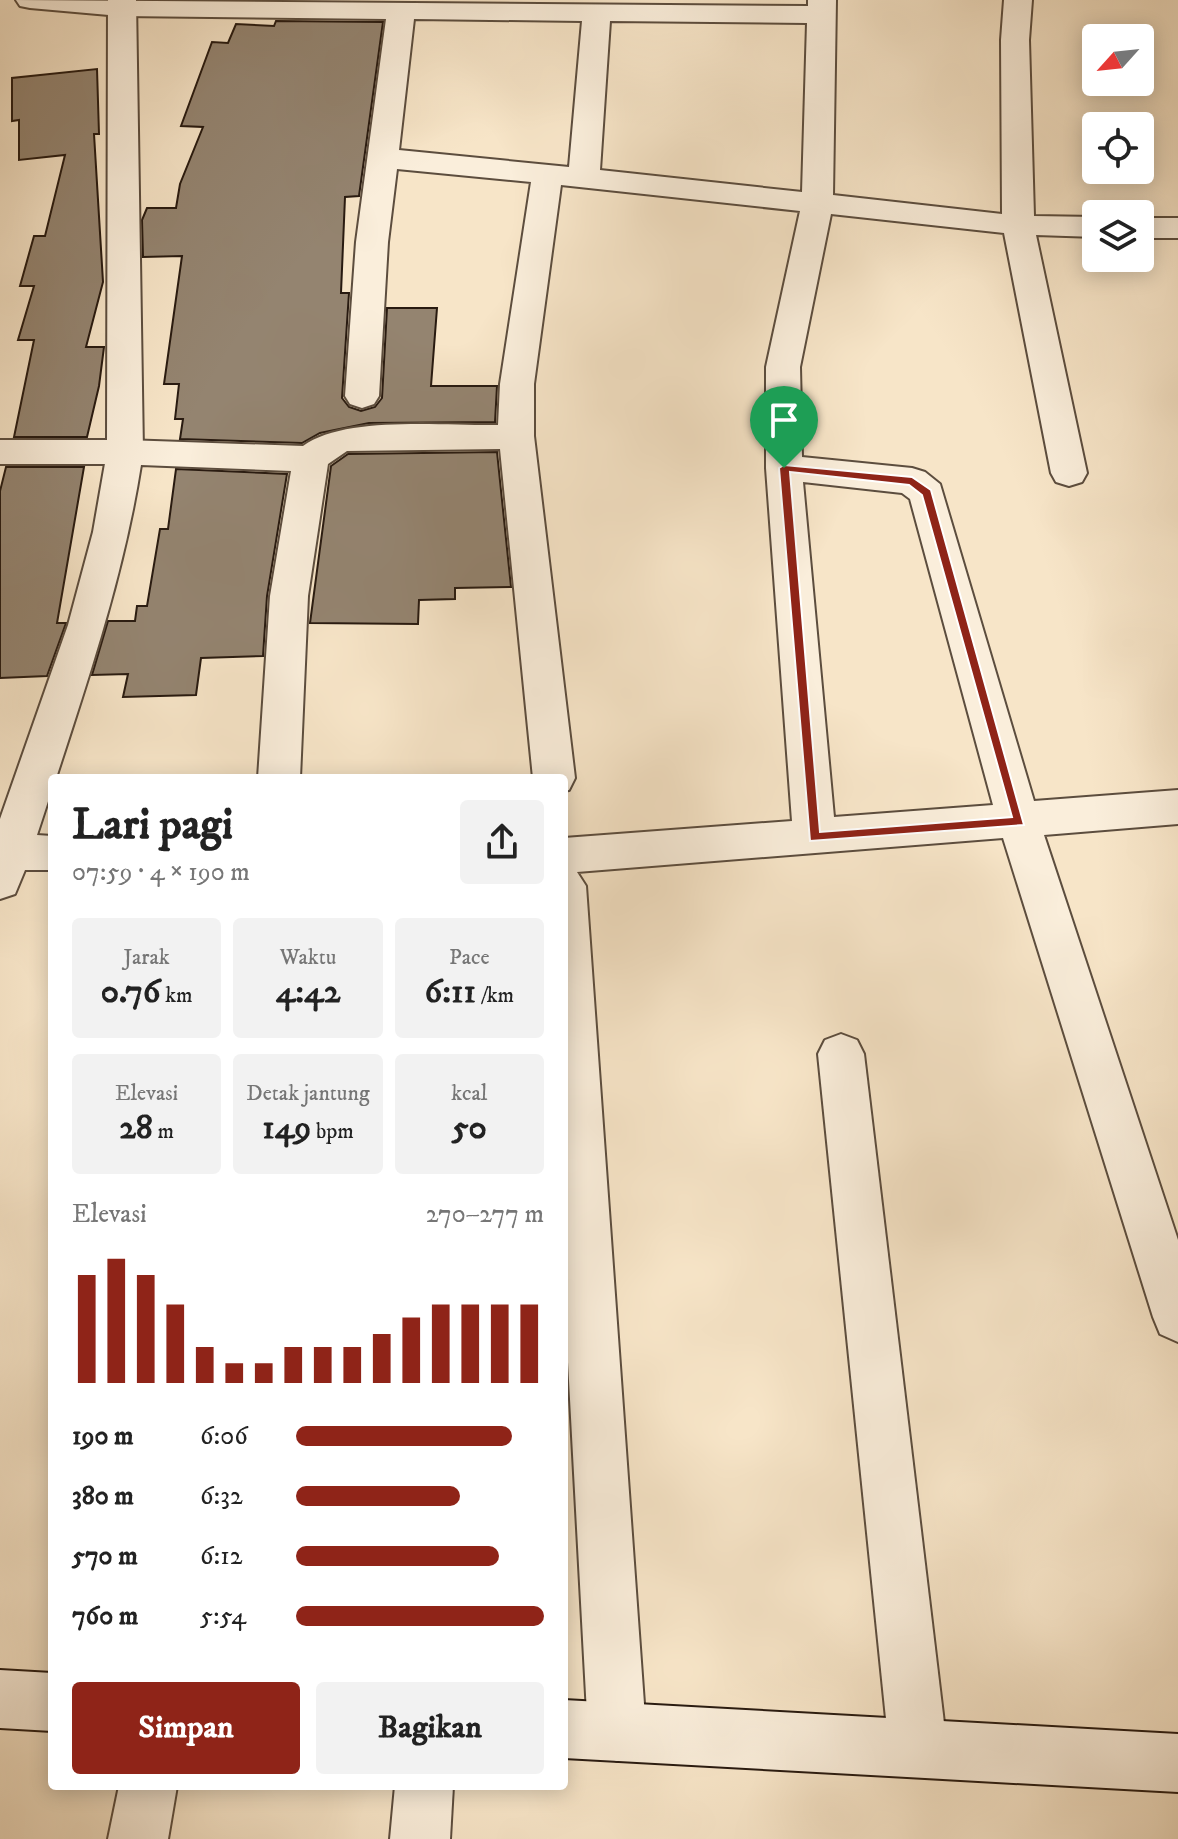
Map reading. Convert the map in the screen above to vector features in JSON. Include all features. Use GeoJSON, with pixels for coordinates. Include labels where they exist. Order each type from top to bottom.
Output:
{"type":"FeatureCollection","features":[{"type":"Feature","properties":{"kind":"street"},"geometry":{"type":"LineString","coordinates":[[30,0],[401,11],[822,8],[817,204],[783,367],[784,468],[814,837]]}},
{"type":"Feature","properties":{"kind":"street"},"geometry":{"type":"LineString","coordinates":[[1018,0],[1015,40],[1018,225],[1069,473]]}},
{"type":"Feature","properties":{"kind":"street"},"geometry":{"type":"LineString","coordinates":[[48,854],[3,862],[87,625],[112,532],[125,452],[121,4]]}},
{"type":"Feature","properties":{"kind":"street"},"geometry":{"type":"LineString","coordinates":[[362,396],[372,242],[401,11]]}},
{"type":"Feature","properties":{"kind":"street"},"geometry":{"type":"LineString","coordinates":[[584,176],[597,12]]}},
{"type":"Feature","properties":{"kind":"street"},"geometry":{"type":"LineString","coordinates":[[382,158],[584,176],[1018,225],[1082,227]]}},
{"type":"Feature","properties":{"kind":"street"},"geometry":{"type":"LineString","coordinates":[[549,174],[544,188],[517,384],[516,436],[554,774]]}},
{"type":"Feature","properties":{"kind":"street"},"geometry":{"type":"LineString","coordinates":[[1154,228],[1178,228]]}},
{"type":"Feature","properties":{"kind":"street"},"geometry":{"type":"LineString","coordinates":[[0,452],[125,452],[311,459],[330,444],[345,439],[502,437]]}},
{"type":"Feature","properties":{"kind":"street"},"geometry":{"type":"LineString","coordinates":[[279,774],[289,596],[311,459]]}},
{"type":"Feature","properties":{"kind":"street"},"geometry":{"type":"LineString","coordinates":[[784,468],[912,481],[927,493],[1019,822],[1178,1317]]}},
{"type":"Feature","properties":{"kind":"street"},"geometry":{"type":"LineString","coordinates":[[568,856],[1178,807]]}},
{"type":"Feature","properties":{"kind":"street"},"geometry":{"type":"LineString","coordinates":[[568,1011],[591,1730],[1178,1763]]}},
{"type":"Feature","properties":{"kind":"street"},"geometry":{"type":"LineString","coordinates":[[841,1054],[918,1748]]}},
{"type":"Feature","properties":{"kind":"street"},"geometry":{"type":"LineString","coordinates":[[0,1699],[48,1702]]}},
{"type":"Feature","properties":{"kind":"street"},"geometry":{"type":"LineString","coordinates":[[138,1839],[147,1790]]}},
{"type":"Feature","properties":{"kind":"building"},"geometry":{"type":"Polygon","coordinates":[[[276,21],[383,22],[359,196],[345,197],[341,293],[349,293],[342,398],[349,407],[361,411],[375,407],[382,398],[387,308],[437,308],[431,386],[497,386],[495,422],[369,423],[320,433],[302,443],[180,439],[183,419],[175,419],[179,384],[164,384],[182,256],[143,257],[142,220],[147,208],[176,208],[180,184],[203,127],[181,126],[212,42],[228,43],[236,24],[274,26],[276,21]]]}},
{"type":"Feature","properties":{"kind":"building"},"geometry":{"type":"Polygon","coordinates":[[[97,69],[99,134],[94,134],[103,282],[86,347],[104,347],[99,386],[87,437],[14,437],[34,340],[18,340],[34,286],[20,286],[34,236],[45,236],[65,155],[19,160],[19,120],[12,121],[12,78],[97,69]]]}},
{"type":"Feature","properties":{"kind":"building"},"geometry":{"type":"Polygon","coordinates":[[[497,452],[511,587],[455,588],[455,599],[419,600],[418,624],[310,623],[331,466],[348,454],[497,452]]]}},
{"type":"Feature","properties":{"kind":"building"},"geometry":{"type":"Polygon","coordinates":[[[6,467],[84,467],[57,623],[66,623],[47,676],[0,678],[0,491],[6,467]]]}},
{"type":"Feature","properties":{"kind":"building"},"geometry":{"type":"Polygon","coordinates":[[[176,469],[287,474],[267,596],[263,656],[201,658],[196,695],[123,697],[128,674],[92,675],[108,621],[135,621],[137,606],[147,606],[160,529],[168,529],[176,469]]]}},
{"type":"Feature","properties":{"kind":"route"},"geometry":{"type":"LineString","coordinates":[[784,468],[912,481],[927,493],[1019,822],[814,837],[784,468]]}}]}
